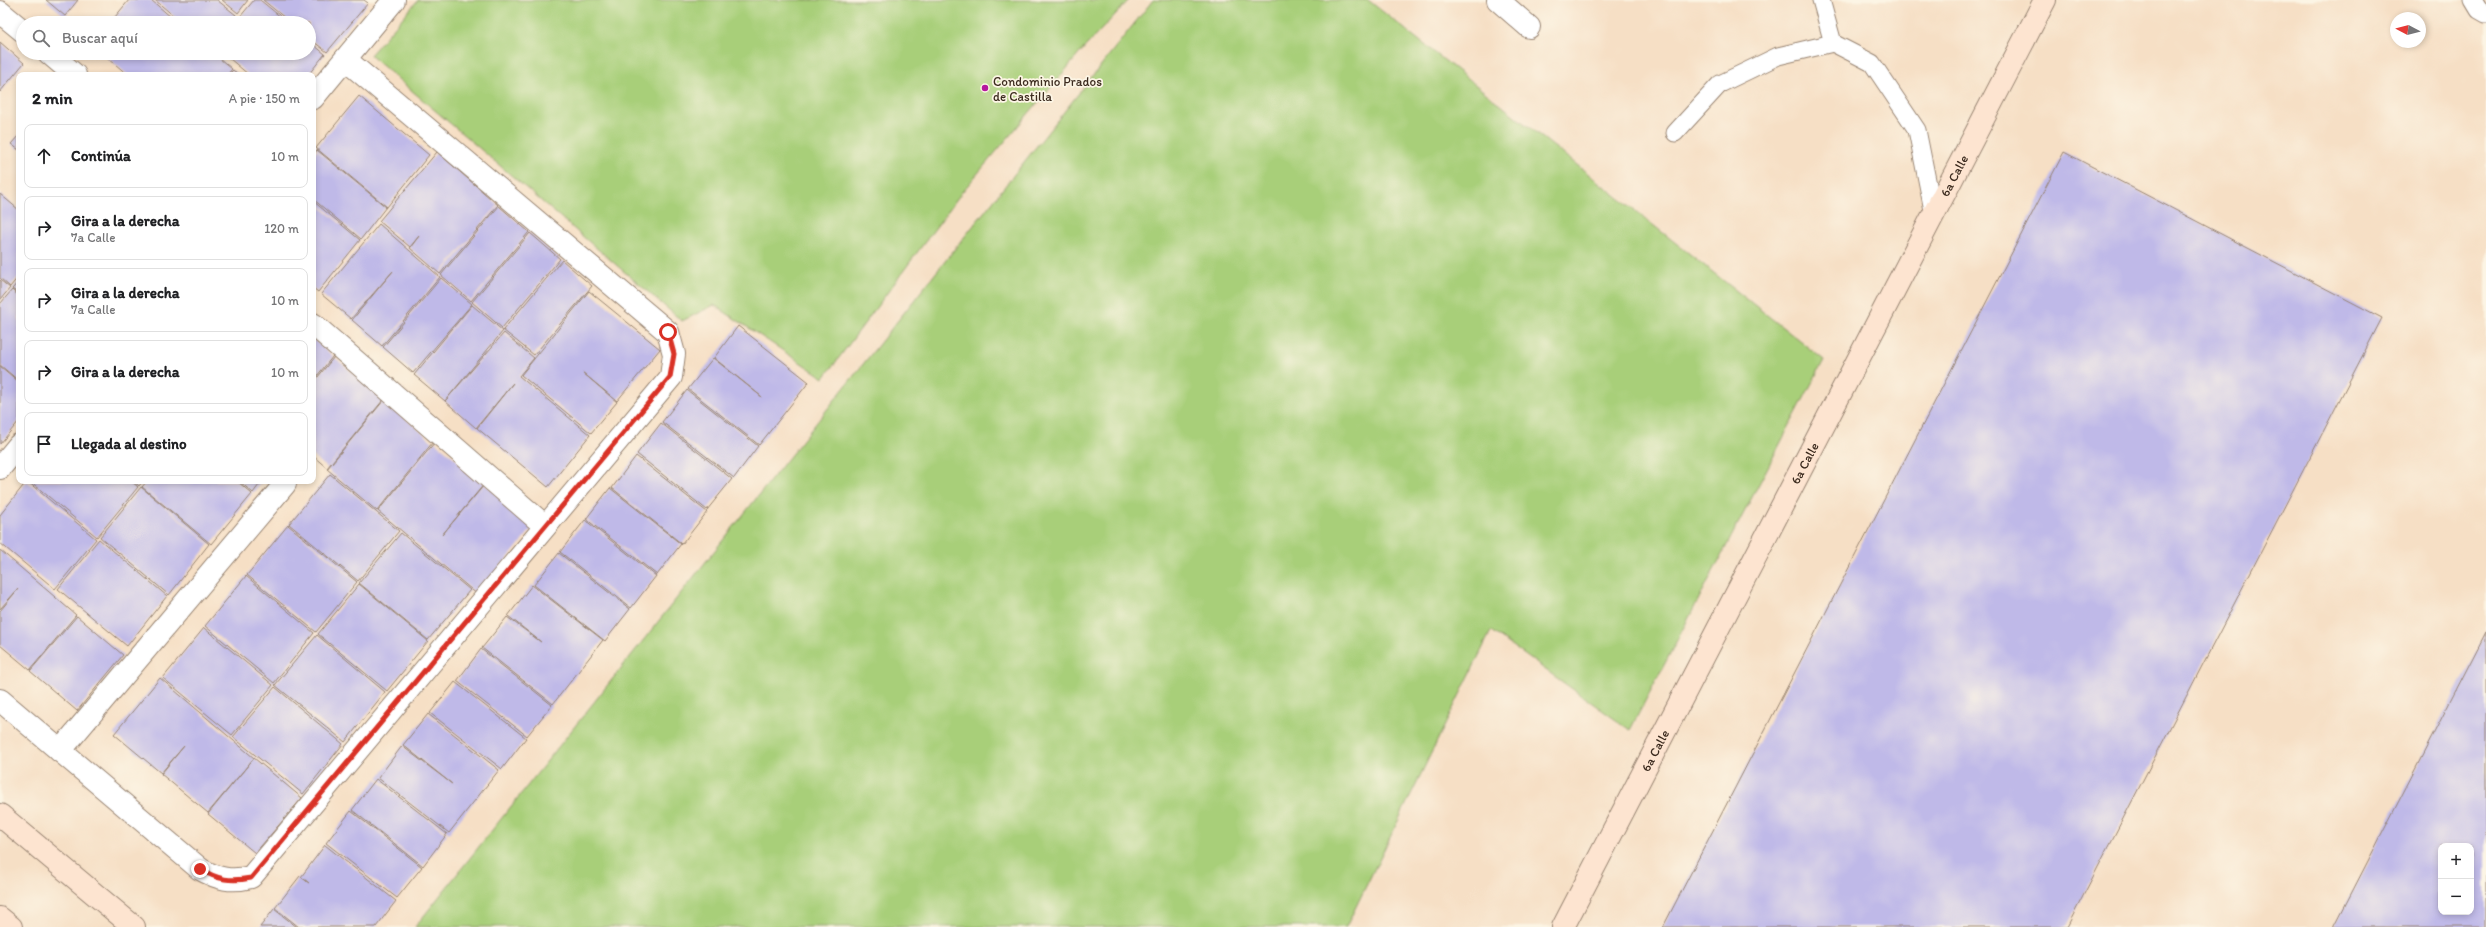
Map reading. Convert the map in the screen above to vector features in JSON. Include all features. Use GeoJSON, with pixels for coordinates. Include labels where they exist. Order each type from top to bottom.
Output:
{"type":"FeatureCollection","features":[{"type":"Feature","properties":{"kind":"main road","name":"6a Calle"},"geometry":{"type":"LineString","coordinates":[[1563,927],[2045,0]]}},
{"type":"Feature","properties":{"kind":"main road"},"geometry":{"type":"LineString","coordinates":[[0,816],[134,927]]}},
{"type":"Feature","properties":{"kind":"main road"},"geometry":{"type":"LineString","coordinates":[[0,918],[11,927]]}},
{"type":"Feature","properties":{"kind":"street"},"geometry":{"type":"LineString","coordinates":[[316,95],[394,0]]}},
{"type":"Feature","properties":{"kind":"street"},"geometry":{"type":"LineString","coordinates":[[1498,0],[1529,27]]}},
{"type":"Feature","properties":{"kind":"street"},"geometry":{"type":"LineString","coordinates":[[0,12],[16,25]]}},
{"type":"Feature","properties":{"kind":"street"},"geometry":{"type":"LineString","coordinates":[[57,60],[71,72]]}},
{"type":"Feature","properties":{"kind":"street"},"geometry":{"type":"LineString","coordinates":[[0,700],[200,869],[222,880],[251,878],[670,377],[674,354],[668,332],[346,60]]}},
{"type":"Feature","properties":{"kind":"street"},"geometry":{"type":"LineString","coordinates":[[316,327],[545,526]]}},
{"type":"Feature","properties":{"kind":"street"},"geometry":{"type":"LineString","coordinates":[[0,468],[16,449]]}},
{"type":"Feature","properties":{"kind":"street"},"geometry":{"type":"LineString","coordinates":[[60,751],[284,484]]}},
{"type":"Feature","properties":{"kind":"lane"},"geometry":{"type":"LineString","coordinates":[[1821,0],[1832,43]]}},
{"type":"Feature","properties":{"kind":"lane"},"geometry":{"type":"LineString","coordinates":[[2473,0],[2479,10],[2486,14]]}},
{"type":"Feature","properties":{"kind":"lane"},"geometry":{"type":"LineString","coordinates":[[1675,133],[1720,84],[1778,56],[1832,43],[1872,63],[1917,130],[1934,215]]}},
{"type":"Feature","properties":{"kind":"green space"},"geometry":{"type":"Polygon","coordinates":[[[418,0],[1129,0],[1085,47],[962,192],[824,378],[714,305],[682,321],[370,55],[418,0]]]}},
{"type":"Feature","properties":{"kind":"green space"},"geometry":{"type":"Polygon","coordinates":[[[1153,0],[1368,0],[1824,360],[1630,730],[1491,631],[1346,927],[415,927],[1153,0]]]}},
{"type":"Feature","properties":{"kind":"building"},"geometry":{"type":"Polygon","coordinates":[[[46,0],[78,0],[65,16],[46,0]]]}},
{"type":"Feature","properties":{"kind":"building"},"geometry":{"type":"Polygon","coordinates":[[[129,0],[151,0],[170,16],[116,16],[129,0]]]}},
{"type":"Feature","properties":{"kind":"building"},"geometry":{"type":"Polygon","coordinates":[[[155,0],[217,0],[236,15],[235,16],[174,16],[155,0]]]}},
{"type":"Feature","properties":{"kind":"building"},"geometry":{"type":"Polygon","coordinates":[[[222,0],[248,0],[238,13],[222,0]]]}},
{"type":"Feature","properties":{"kind":"building"},"geometry":{"type":"Polygon","coordinates":[[[254,0],[260,0],[279,16],[241,16],[254,0]]]}},
{"type":"Feature","properties":{"kind":"building"},"geometry":{"type":"Polygon","coordinates":[[[263,0],[364,0],[368,3],[327,52],[316,43],[316,16],[282,16],[263,0]]]}},
{"type":"Feature","properties":{"kind":"building"},"geometry":{"type":"Polygon","coordinates":[[[0,42],[16,56],[16,60],[21,60],[24,63],[0,92],[0,42]]]}},
{"type":"Feature","properties":{"kind":"building"},"geometry":{"type":"Polygon","coordinates":[[[316,47],[325,54],[310,72],[245,72],[231,60],[316,60],[316,47]]]}},
{"type":"Feature","properties":{"kind":"building"},"geometry":{"type":"Polygon","coordinates":[[[110,60],[221,60],[232,69],[230,72],[124,72],[110,60]]]}},
{"type":"Feature","properties":{"kind":"building"},"geometry":{"type":"Polygon","coordinates":[[[359,96],[429,155],[387,207],[316,148],[359,96]]]}},
{"type":"Feature","properties":{"kind":"building"},"geometry":{"type":"Polygon","coordinates":[[[16,138],[16,148],[11,144],[16,138]]]}},
{"type":"Feature","properties":{"kind":"building"},"geometry":{"type":"Polygon","coordinates":[[[317,150],[386,207],[361,239],[316,202],[317,150]]]}},
{"type":"Feature","properties":{"kind":"building"},"geometry":{"type":"Polygon","coordinates":[[[437,152],[498,205],[440,274],[410,248],[419,236],[410,247],[379,221],[437,152]]]}},
{"type":"Feature","properties":{"kind":"building"},"geometry":{"type":"Polygon","coordinates":[[[2064,152],[2382,318],[2067,927],[1663,927],[2064,152]]]}},
{"type":"Feature","properties":{"kind":"building"},"geometry":{"type":"Polygon","coordinates":[[[0,194],[16,207],[16,280],[10,287],[0,278],[0,194]]]}},
{"type":"Feature","properties":{"kind":"building"},"geometry":{"type":"Polygon","coordinates":[[[316,203],[360,240],[318,292],[316,290],[316,203]]]}},
{"type":"Feature","properties":{"kind":"building"},"geometry":{"type":"Polygon","coordinates":[[[499,206],[529,232],[471,301],[441,275],[499,206]]]}},
{"type":"Feature","properties":{"kind":"building"},"geometry":{"type":"Polygon","coordinates":[[[379,224],[440,277],[382,346],[352,320],[393,271],[351,319],[321,294],[379,224]]]}},
{"type":"Feature","properties":{"kind":"building"},"geometry":{"type":"Polygon","coordinates":[[[530,233],[560,259],[502,328],[472,302],[530,233]]]}},
{"type":"Feature","properties":{"kind":"building"},"geometry":{"type":"Polygon","coordinates":[[[562,260],[592,286],[534,355],[503,330],[562,260]]]}},
{"type":"Feature","properties":{"kind":"building"},"geometry":{"type":"Polygon","coordinates":[[[441,278],[472,304],[413,373],[383,347],[441,278]]]}},
{"type":"Feature","properties":{"kind":"building"},"geometry":{"type":"Polygon","coordinates":[[[0,280],[10,288],[0,300],[0,280]]]}},
{"type":"Feature","properties":{"kind":"building"},"geometry":{"type":"Polygon","coordinates":[[[16,284],[16,292],[12,289],[16,284]]]}},
{"type":"Feature","properties":{"kind":"building"},"geometry":{"type":"Polygon","coordinates":[[[12,290],[16,293],[16,378],[0,365],[0,304],[12,290]]]}},
{"type":"Feature","properties":{"kind":"building"},"geometry":{"type":"Polygon","coordinates":[[[589,291],[660,349],[617,401],[582,372],[617,402],[591,433],[521,375],[589,291]]]}},
{"type":"Feature","properties":{"kind":"building"},"geometry":{"type":"Polygon","coordinates":[[[472,305],[503,331],[445,401],[414,375],[472,305]]]}},
{"type":"Feature","properties":{"kind":"building"},"geometry":{"type":"Polygon","coordinates":[[[738,326],[809,382],[759,445],[688,389],[713,358],[762,397],[714,358],[738,326]]]}},
{"type":"Feature","properties":{"kind":"building"},"geometry":{"type":"Polygon","coordinates":[[[504,333],[534,358],[519,376],[590,435],[548,487],[477,428],[513,383],[476,428],[445,401],[504,333]]]}},
{"type":"Feature","properties":{"kind":"building"},"geometry":{"type":"Polygon","coordinates":[[[316,342],[333,356],[316,377],[316,342]]]}},
{"type":"Feature","properties":{"kind":"building"},"geometry":{"type":"Polygon","coordinates":[[[334,357],[384,399],[327,468],[316,459],[316,379],[334,357]]]}},
{"type":"Feature","properties":{"kind":"building"},"geometry":{"type":"Polygon","coordinates":[[[0,366],[16,379],[16,425],[0,444],[0,366]]]}},
{"type":"Feature","properties":{"kind":"building"},"geometry":{"type":"Polygon","coordinates":[[[687,390],[758,446],[734,478],[662,422],[687,390]]]}},
{"type":"Feature","properties":{"kind":"building"},"geometry":{"type":"Polygon","coordinates":[[[384,400],[433,442],[377,511],[327,469],[384,400]]]}},
{"type":"Feature","properties":{"kind":"building"},"geometry":{"type":"Polygon","coordinates":[[[661,423],[732,479],[707,510],[637,454],[661,423]]]}},
{"type":"Feature","properties":{"kind":"building"},"geometry":{"type":"Polygon","coordinates":[[[435,442],[485,483],[442,535],[485,484],[535,525],[478,595],[378,511],[435,442]]]}},
{"type":"Feature","properties":{"kind":"building"},"geometry":{"type":"Polygon","coordinates":[[[636,456],[707,512],[682,544],[612,488],[636,456]]]}},
{"type":"Feature","properties":{"kind":"building"},"geometry":{"type":"Polygon","coordinates":[[[330,474],[399,531],[358,581],[289,524],[330,474]]]}},
{"type":"Feature","properties":{"kind":"building"},"geometry":{"type":"Polygon","coordinates":[[[25,484],[31,484],[96,539],[55,589],[0,543],[0,515],[25,484]]]}},
{"type":"Feature","properties":{"kind":"building"},"geometry":{"type":"Polygon","coordinates":[[[34,484],[134,484],[138,487],[97,537],[34,484]]]}},
{"type":"Feature","properties":{"kind":"building"},"geometry":{"type":"Polygon","coordinates":[[[144,484],[240,484],[252,494],[211,544],[142,487],[144,484]]]}},
{"type":"Feature","properties":{"kind":"building"},"geometry":{"type":"Polygon","coordinates":[[[242,484],[260,484],[253,493],[242,484]]]}},
{"type":"Feature","properties":{"kind":"building"},"geometry":{"type":"Polygon","coordinates":[[[141,487],[209,544],[169,595],[100,537],[141,487]]]}},
{"type":"Feature","properties":{"kind":"building"},"geometry":{"type":"Polygon","coordinates":[[[610,488],[681,544],[657,575],[586,519],[610,488]]]}},
{"type":"Feature","properties":{"kind":"building"},"geometry":{"type":"Polygon","coordinates":[[[585,520],[656,576],[631,608],[560,552],[585,520]]]}},
{"type":"Feature","properties":{"kind":"building"},"geometry":{"type":"Polygon","coordinates":[[[288,525],[357,582],[316,632],[247,575],[288,525]]]}},
{"type":"Feature","properties":{"kind":"building"},"geometry":{"type":"Polygon","coordinates":[[[401,533],[470,590],[428,640],[359,583],[401,533]]]}},
{"type":"Feature","properties":{"kind":"building"},"geometry":{"type":"Polygon","coordinates":[[[99,539],[167,596],[127,646],[58,589],[99,539]]]}},
{"type":"Feature","properties":{"kind":"building"},"geometry":{"type":"Polygon","coordinates":[[[0,550],[76,615],[30,670],[0,645],[0,611],[18,589],[0,609],[0,550]]]}},
{"type":"Feature","properties":{"kind":"building"},"geometry":{"type":"Polygon","coordinates":[[[559,553],[630,609],[605,641],[534,585],[559,553]]]}},
{"type":"Feature","properties":{"kind":"building"},"geometry":{"type":"Polygon","coordinates":[[[246,576],[314,633],[274,683],[205,626],[246,576]]]}},
{"type":"Feature","properties":{"kind":"building"},"geometry":{"type":"Polygon","coordinates":[[[359,584],[428,641],[387,691],[318,634],[359,584]]]}},
{"type":"Feature","properties":{"kind":"building"},"geometry":{"type":"Polygon","coordinates":[[[532,585],[603,640],[553,704],[482,648],[507,617],[541,642],[508,616],[532,585]]]}},
{"type":"Feature","properties":{"kind":"building"},"geometry":{"type":"Polygon","coordinates":[[[77,616],[123,655],[77,711],[30,671],[77,616]]]}},
{"type":"Feature","properties":{"kind":"building"},"geometry":{"type":"Polygon","coordinates":[[[204,628],[273,685],[232,735],[163,678],[204,628]]]}},
{"type":"Feature","properties":{"kind":"building"},"geometry":{"type":"Polygon","coordinates":[[[2486,632],[2486,927],[2334,927],[2486,632]]]}},
{"type":"Feature","properties":{"kind":"building"},"geometry":{"type":"Polygon","coordinates":[[[317,635],[385,692],[345,742],[275,685],[317,635]]]}},
{"type":"Feature","properties":{"kind":"building"},"geometry":{"type":"Polygon","coordinates":[[[481,649],[552,705],[527,736],[457,681],[481,649]]]}},
{"type":"Feature","properties":{"kind":"building"},"geometry":{"type":"Polygon","coordinates":[[[160,678],[254,758],[208,813],[161,774],[184,746],[161,773],[114,734],[160,678]]]}},
{"type":"Feature","properties":{"kind":"building"},"geometry":{"type":"Polygon","coordinates":[[[455,682],[526,738],[502,769],[430,713],[455,682]]]}},
{"type":"Feature","properties":{"kind":"building"},"geometry":{"type":"Polygon","coordinates":[[[275,687],[343,744],[303,794],[233,737],[275,687]]]}},
{"type":"Feature","properties":{"kind":"building"},"geometry":{"type":"Polygon","coordinates":[[[428,714],[499,770],[449,833],[378,778],[402,746],[452,784],[403,745],[428,714]]]}},
{"type":"Feature","properties":{"kind":"building"},"geometry":{"type":"Polygon","coordinates":[[[254,758],[302,798],[255,853],[208,814],[254,758]]]}},
{"type":"Feature","properties":{"kind":"building"},"geometry":{"type":"Polygon","coordinates":[[[376,779],[447,834],[423,866],[352,810],[376,779]]]}},
{"type":"Feature","properties":{"kind":"building"},"geometry":{"type":"Polygon","coordinates":[[[351,811],[422,867],[397,898],[326,843],[351,811]]]}},
{"type":"Feature","properties":{"kind":"building"},"geometry":{"type":"Polygon","coordinates":[[[325,845],[396,901],[376,927],[299,927],[275,908],[300,876],[301,877],[325,845]]]}},
{"type":"Feature","properties":{"kind":"building"},"geometry":{"type":"Polygon","coordinates":[[[274,909],[297,927],[260,927],[274,909]]]}},
{"type":"Feature","properties":{"kind":"place","name":"Condominio Prados de Castilla"},"geometry":{"type":"Point","coordinates":[985,88]}},
{"type":"Feature","properties":{"kind":"route"},"geometry":{"type":"LineString","coordinates":[[200,869],[211,876],[222,880],[251,878],[670,377],[674,365],[674,354],[672,342],[668,332]]}}]}
